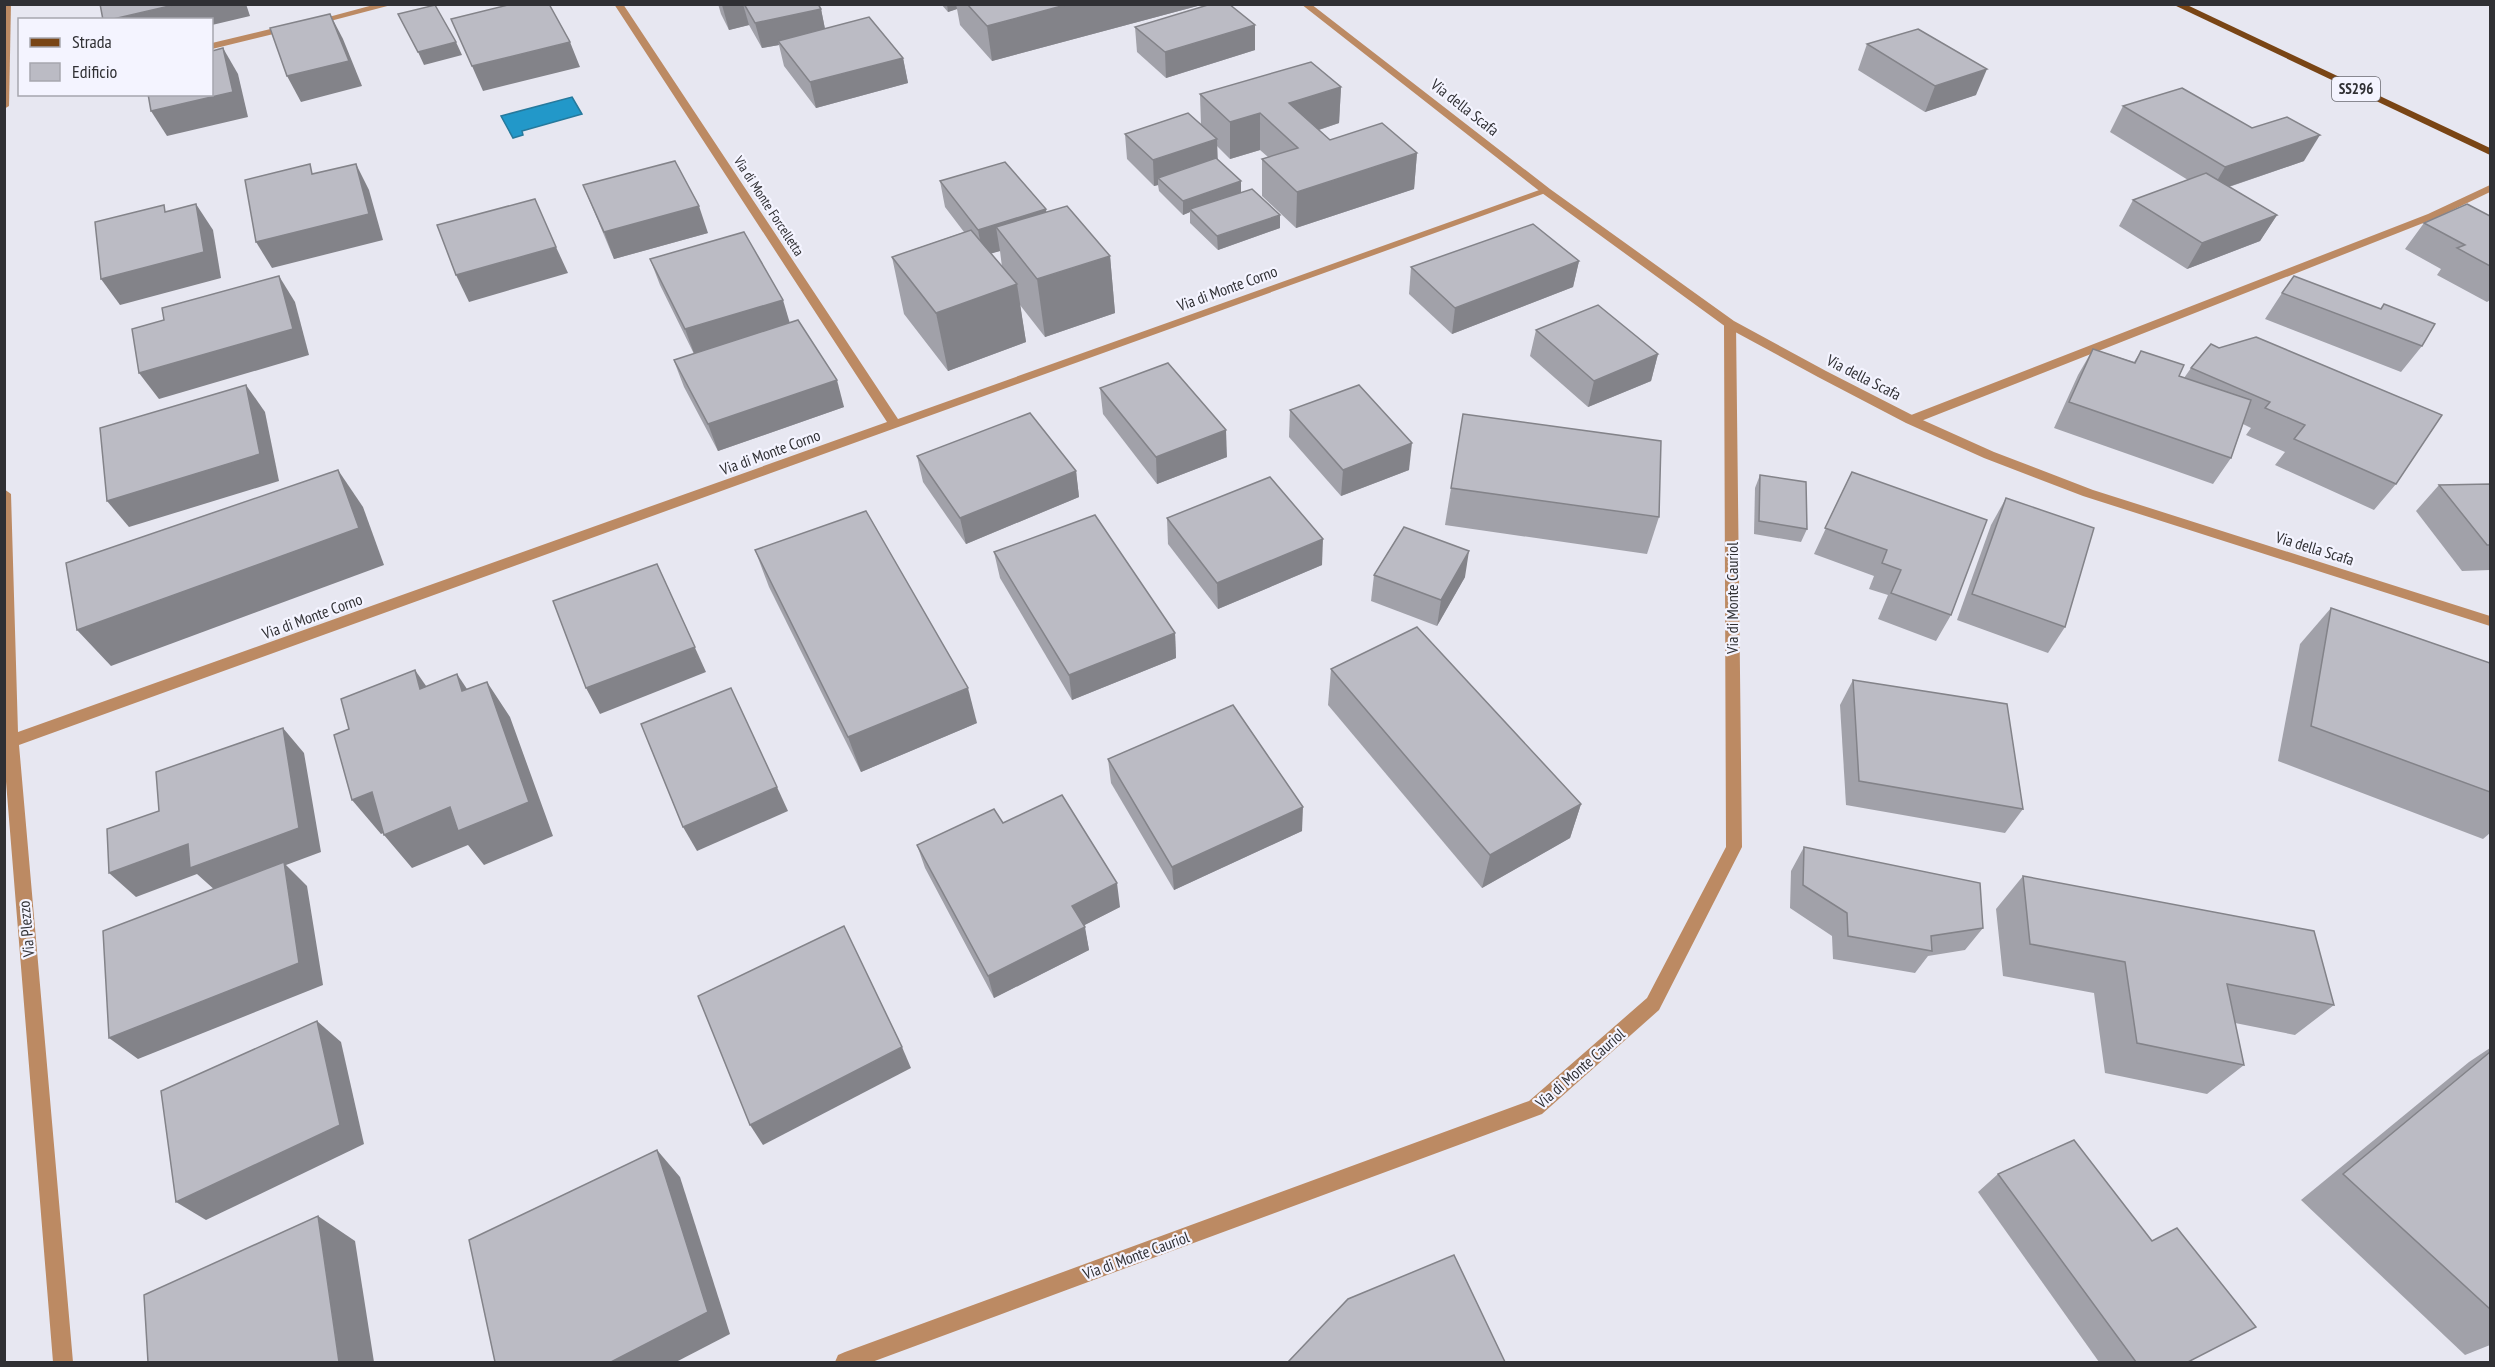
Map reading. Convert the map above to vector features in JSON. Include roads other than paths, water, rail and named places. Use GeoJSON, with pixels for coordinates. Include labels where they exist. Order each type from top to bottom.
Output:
{"type":"FeatureCollection","features":[{"type":"Feature","properties":{"kind":"main road","name":"SS296"},"geometry":{"type":"LineString","coordinates":[[2176,4],[2490,152]]}},
{"type":"Feature","properties":{"kind":"street"},"geometry":{"type":"LineString","coordinates":[[4,106],[9,92],[6,4]]}},
{"type":"Feature","properties":{"kind":"street"},"geometry":{"type":"LineString","coordinates":[[213,46],[391,4]]}},
{"type":"Feature","properties":{"kind":"street","name":"Via di Monte Forcelletta"},"geometry":{"type":"LineString","coordinates":[[618,4],[895,424]]}},
{"type":"Feature","properties":{"kind":"street","name":"Via della Scafa"},"geometry":{"type":"LineString","coordinates":[[1305,4],[1546,191],[1730,324],[1911,420],[1989,455],[2088,493],[2490,621]]}},
{"type":"Feature","properties":{"kind":"street"},"geometry":{"type":"LineString","coordinates":[[1911,420],[2432,216],[2490,188]]}},
{"type":"Feature","properties":{"kind":"street","name":"Via di Monte Corno"},"geometry":{"type":"LineString","coordinates":[[8,742],[1546,191]]}},
{"type":"Feature","properties":{"kind":"street","name":"Via di Monte Cauriol"},"geometry":{"type":"LineString","coordinates":[[845,1362],[1535,1108],[1653,1004],[1734,848],[1730,324]]}},
{"type":"Feature","properties":{"kind":"street","name":"Via Plezzo"},"geometry":{"type":"LineString","coordinates":[[4,494],[8,742],[63,1362]]}},
{"type":"Feature","properties":{"kind":"water"},"geometry":{"type":"Polygon","coordinates":[[[572,97],[582,114],[522,131],[523,135],[513,138],[501,116],[572,97]]]}}]}
